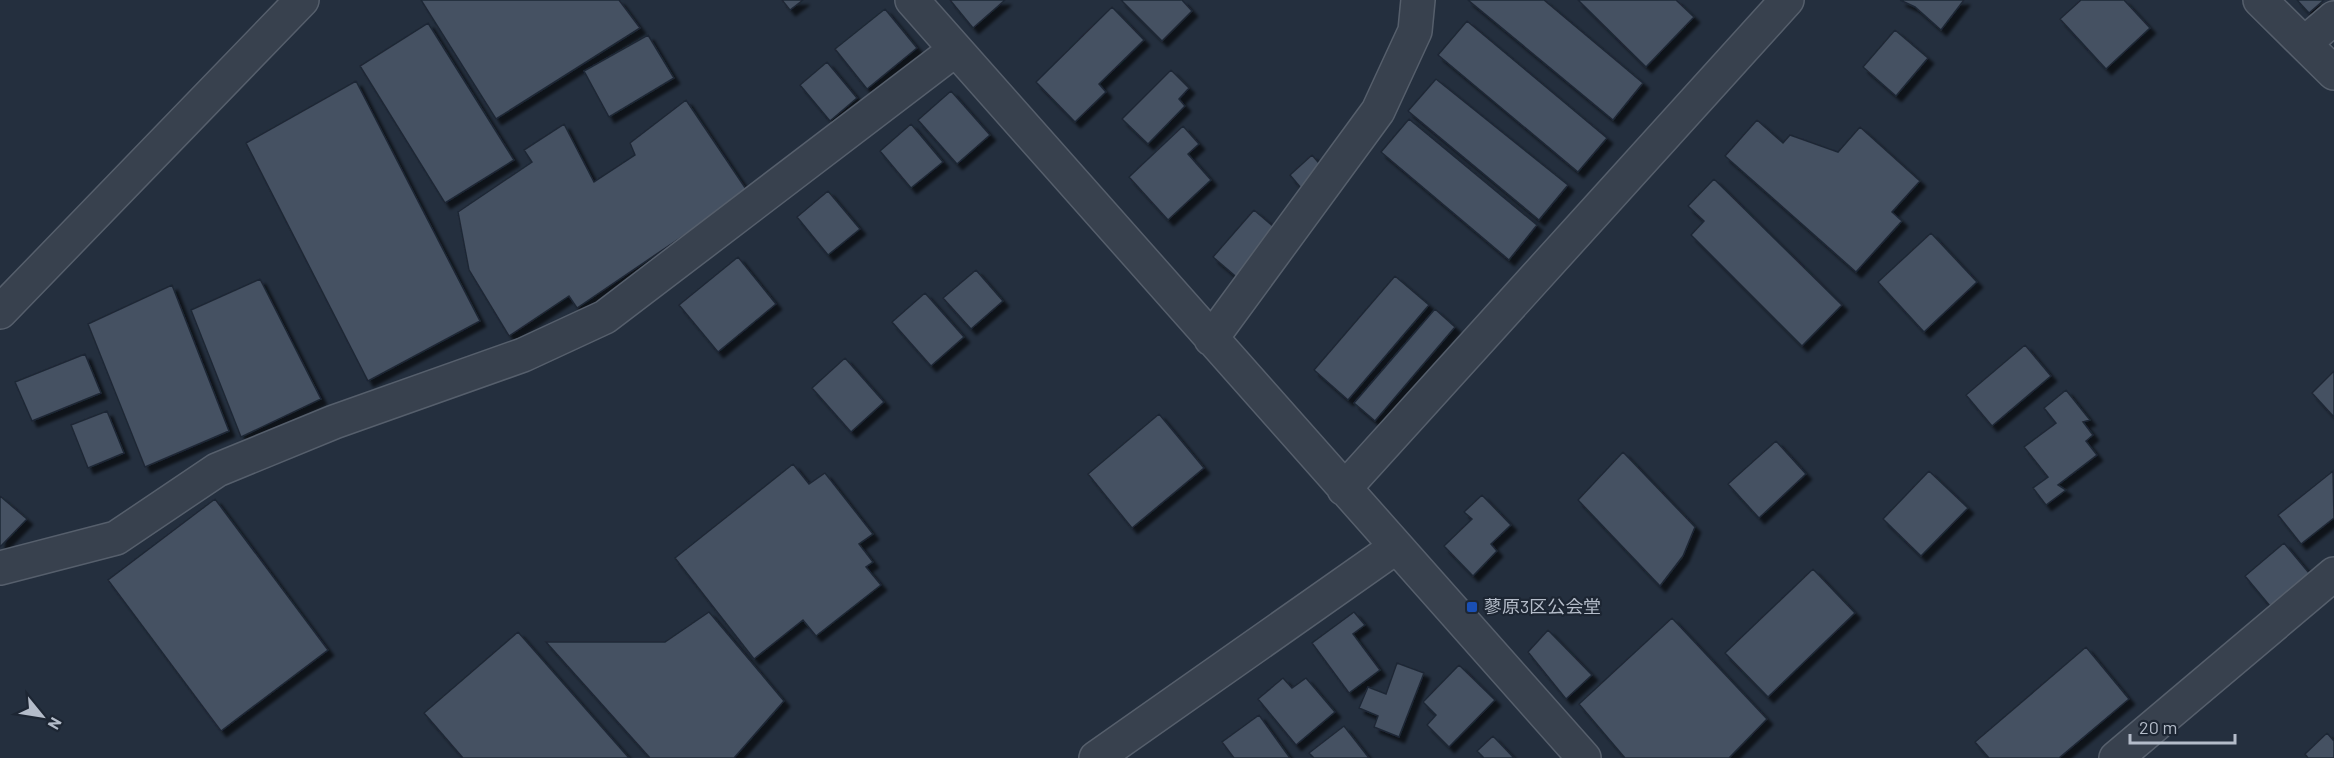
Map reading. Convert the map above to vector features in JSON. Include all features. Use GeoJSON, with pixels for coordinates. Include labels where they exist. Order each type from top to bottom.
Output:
{"type":"FeatureCollection","features":[{"type":"Feature","properties":{"kind":"street"},"geometry":{"type":"LineString","coordinates":[[0,312],[302,0]]}},
{"type":"Feature","properties":{"kind":"street"},"geometry":{"type":"LineString","coordinates":[[912,0],[1584,758]]}},
{"type":"Feature","properties":{"kind":"street"},"geometry":{"type":"LineString","coordinates":[[1211,339],[1378,111],[1415,32],[1418,0]]}},
{"type":"Feature","properties":{"kind":"street"},"geometry":{"type":"LineString","coordinates":[[1344,489],[1787,0]]}},
{"type":"Feature","properties":{"kind":"street"},"geometry":{"type":"LineString","coordinates":[[2260,0],[2334,73]]}},
{"type":"Feature","properties":{"kind":"street"},"geometry":{"type":"LineString","coordinates":[[2306,43],[2334,18]]}},
{"type":"Feature","properties":{"kind":"street"},"geometry":{"type":"LineString","coordinates":[[0,568],[116,538],[217,470],[334,422],[523,355],[605,317],[955,50]]}},
{"type":"Feature","properties":{"kind":"street"},"geometry":{"type":"LineString","coordinates":[[1096,758],[1396,547]]}},
{"type":"Feature","properties":{"kind":"street"},"geometry":{"type":"LineString","coordinates":[[2116,758],[2334,574]]}},
{"type":"Feature","properties":{"kind":"building"},"geometry":{"type":"Polygon","coordinates":[[[421,0],[619,0],[640,28],[496,119],[421,0]]]}},
{"type":"Feature","properties":{"kind":"building"},"geometry":{"type":"Polygon","coordinates":[[[782,0],[803,0],[790,10],[782,0]]]}},
{"type":"Feature","properties":{"kind":"building"},"geometry":{"type":"Polygon","coordinates":[[[950,0],[1005,0],[973,28],[950,0]]]}},
{"type":"Feature","properties":{"kind":"building"},"geometry":{"type":"Polygon","coordinates":[[[1121,0],[1182,0],[1192,11],[1162,41],[1121,0]]]}},
{"type":"Feature","properties":{"kind":"building"},"geometry":{"type":"Polygon","coordinates":[[[1468,0],[1544,0],[1643,83],[1613,120],[1468,0]]]}},
{"type":"Feature","properties":{"kind":"building"},"geometry":{"type":"Polygon","coordinates":[[[1578,0],[1676,0],[1694,17],[1646,67],[1578,0]]]}},
{"type":"Feature","properties":{"kind":"building"},"geometry":{"type":"Polygon","coordinates":[[[1900,0],[1964,0],[1941,30],[1915,7],[1900,0]]]}},
{"type":"Feature","properties":{"kind":"building"},"geometry":{"type":"Polygon","coordinates":[[[2081,0],[2124,0],[2150,28],[2106,69],[2060,19],[2081,0]]]}},
{"type":"Feature","properties":{"kind":"building"},"geometry":{"type":"Polygon","coordinates":[[[2297,0],[2324,0],[2309,13],[2297,0]]]}},
{"type":"Feature","properties":{"kind":"building"},"geometry":{"type":"Polygon","coordinates":[[[1112,7],[1144,40],[1099,84],[1106,92],[1075,122],[1036,82],[1112,7]]]}},
{"type":"Feature","properties":{"kind":"building"},"geometry":{"type":"Polygon","coordinates":[[[885,9],[917,48],[867,89],[835,49],[885,9]]]}},
{"type":"Feature","properties":{"kind":"building"},"geometry":{"type":"Polygon","coordinates":[[[1467,21],[1607,138],[1578,172],[1438,55],[1467,21]]]}},
{"type":"Feature","properties":{"kind":"building"},"geometry":{"type":"Polygon","coordinates":[[[428,23],[514,160],[445,203],[360,66],[428,23]]]}},
{"type":"Feature","properties":{"kind":"building"},"geometry":{"type":"Polygon","coordinates":[[[1895,30],[1928,58],[1896,96],[1863,67],[1895,30]]]}},
{"type":"Feature","properties":{"kind":"building"},"geometry":{"type":"Polygon","coordinates":[[[648,35],[674,78],[609,117],[584,71],[648,35]]]}},
{"type":"Feature","properties":{"kind":"building"},"geometry":{"type":"Polygon","coordinates":[[[827,62],[857,98],[830,121],[800,85],[827,62]]]}},
{"type":"Feature","properties":{"kind":"building"},"geometry":{"type":"Polygon","coordinates":[[[1171,70],[1189,88],[1179,99],[1185,106],[1148,144],[1122,119],[1171,70]]]}},
{"type":"Feature","properties":{"kind":"building"},"geometry":{"type":"Polygon","coordinates":[[[1436,79],[1568,185],[1539,220],[1408,111],[1436,79]]]}},
{"type":"Feature","properties":{"kind":"building"},"geometry":{"type":"Polygon","coordinates":[[[356,81],[480,321],[368,381],[246,143],[356,81]]]}},
{"type":"Feature","properties":{"kind":"building"},"geometry":{"type":"Polygon","coordinates":[[[951,91],[990,135],[957,164],[918,120],[951,91]]]}},
{"type":"Feature","properties":{"kind":"building"},"geometry":{"type":"Polygon","coordinates":[[[686,100],[748,192],[577,308],[569,296],[509,336],[469,270],[458,212],[532,162],[524,150],[564,124],[594,182],[635,155],[630,143],[686,100]]]}},
{"type":"Feature","properties":{"kind":"building"},"geometry":{"type":"Polygon","coordinates":[[[1409,119],[1537,225],[1509,260],[1381,152],[1409,119]]]}},
{"type":"Feature","properties":{"kind":"building"},"geometry":{"type":"Polygon","coordinates":[[[1757,120],[1783,143],[1790,135],[1838,152],[1860,127],[1920,181],[1892,212],[1902,221],[1856,272],[1725,156],[1757,120]]]}},
{"type":"Feature","properties":{"kind":"building"},"geometry":{"type":"Polygon","coordinates":[[[911,124],[943,162],[911,188],[880,151],[911,124]]]}},
{"type":"Feature","properties":{"kind":"building"},"geometry":{"type":"Polygon","coordinates":[[[1183,126],[1199,144],[1188,154],[1211,180],[1168,220],[1129,177],[1183,126]]]}},
{"type":"Feature","properties":{"kind":"building"},"geometry":{"type":"Polygon","coordinates":[[[1312,155],[1329,175],[1306,194],[1290,175],[1312,155]]]}},
{"type":"Feature","properties":{"kind":"building"},"geometry":{"type":"Polygon","coordinates":[[[1714,179],[1842,305],[1802,346],[1691,235],[1704,221],[1688,206],[1714,179]]]}},
{"type":"Feature","properties":{"kind":"building"},"geometry":{"type":"Polygon","coordinates":[[[828,191],[860,229],[828,255],[797,217],[828,191]]]}},
{"type":"Feature","properties":{"kind":"building"},"geometry":{"type":"Polygon","coordinates":[[[1254,210],[1281,233],[1240,280],[1213,257],[1254,210]]]}},
{"type":"Feature","properties":{"kind":"building"},"geometry":{"type":"Polygon","coordinates":[[[1931,233],[1977,282],[1924,332],[1878,282],[1931,233]]]}},
{"type":"Feature","properties":{"kind":"building"},"geometry":{"type":"Polygon","coordinates":[[[738,257],[776,304],[718,352],[679,305],[738,257]]]}},
{"type":"Feature","properties":{"kind":"building"},"geometry":{"type":"Polygon","coordinates":[[[976,270],[1003,301],[971,329],[943,298],[976,270]]]}},
{"type":"Feature","properties":{"kind":"building"},"geometry":{"type":"Polygon","coordinates":[[[1395,276],[1429,305],[1348,400],[1314,370],[1395,276]]]}},
{"type":"Feature","properties":{"kind":"building"},"geometry":{"type":"Polygon","coordinates":[[[260,279],[321,399],[241,437],[191,310],[260,279]]]}},
{"type":"Feature","properties":{"kind":"building"},"geometry":{"type":"Polygon","coordinates":[[[172,285],[229,431],[145,467],[88,324],[172,285]]]}},
{"type":"Feature","properties":{"kind":"building"},"geometry":{"type":"Polygon","coordinates":[[[925,293],[964,337],[931,366],[892,322],[925,293]]]}},
{"type":"Feature","properties":{"kind":"building"},"geometry":{"type":"Polygon","coordinates":[[[1435,309],[1455,327],[1375,421],[1354,403],[1435,309]]]}},
{"type":"Feature","properties":{"kind":"building"},"geometry":{"type":"Polygon","coordinates":[[[2025,345],[2051,376],[1992,426],[1966,395],[2025,345]]]}},
{"type":"Feature","properties":{"kind":"building"},"geometry":{"type":"Polygon","coordinates":[[[85,354],[101,393],[32,421],[15,382],[85,354]]]}},
{"type":"Feature","properties":{"kind":"building"},"geometry":{"type":"Polygon","coordinates":[[[845,358],[884,402],[851,432],[812,388],[845,358]]]}},
{"type":"Feature","properties":{"kind":"building"},"geometry":{"type":"Polygon","coordinates":[[[2334,371],[2334,417],[2312,393],[2334,371]]]}},
{"type":"Feature","properties":{"kind":"building"},"geometry":{"type":"Polygon","coordinates":[[[2066,390],[2090,420],[2083,422],[2093,435],[2086,441],[2097,455],[2058,485],[2066,490],[2046,505],[2033,488],[2048,477],[2024,447],[2056,423],[2044,408],[2066,390]]]}},
{"type":"Feature","properties":{"kind":"building"},"geometry":{"type":"Polygon","coordinates":[[[107,411],[124,453],[88,468],[71,425],[107,411]]]}},
{"type":"Feature","properties":{"kind":"building"},"geometry":{"type":"Polygon","coordinates":[[[1159,414],[1204,468],[1132,528],[1088,474],[1159,414]]]}},
{"type":"Feature","properties":{"kind":"building"},"geometry":{"type":"Polygon","coordinates":[[[1776,441],[1806,474],[1759,518],[1728,484],[1776,441]]]}},
{"type":"Feature","properties":{"kind":"building"},"geometry":{"type":"Polygon","coordinates":[[[1623,452],[1695,527],[1683,556],[1660,586],[1578,500],[1623,452]]]}},
{"type":"Feature","properties":{"kind":"building"},"geometry":{"type":"Polygon","coordinates":[[[793,464],[809,484],[825,473],[873,534],[859,544],[873,562],[866,567],[881,585],[816,636],[803,620],[754,659],[675,558],[793,464]]]}},
{"type":"Feature","properties":{"kind":"building"},"geometry":{"type":"Polygon","coordinates":[[[1929,471],[1968,508],[1921,556],[1883,519],[1929,471]]]}},
{"type":"Feature","properties":{"kind":"building"},"geometry":{"type":"Polygon","coordinates":[[[2333,471],[2334,518],[2301,544],[2278,515],[2333,471]]]}},
{"type":"Feature","properties":{"kind":"building"},"geometry":{"type":"Polygon","coordinates":[[[1482,495],[1511,525],[1491,544],[1497,551],[1473,576],[1444,546],[1472,519],[1464,512],[1482,495]]]}},
{"type":"Feature","properties":{"kind":"building"},"geometry":{"type":"Polygon","coordinates":[[[0,496],[27,519],[0,547],[0,496]]]}},
{"type":"Feature","properties":{"kind":"building"},"geometry":{"type":"Polygon","coordinates":[[[215,499],[328,650],[221,731],[108,580],[215,499]]]}},
{"type":"Feature","properties":{"kind":"building"},"geometry":{"type":"Polygon","coordinates":[[[2284,543],[2314,579],[2275,612],[2245,576],[2284,543]]]}},
{"type":"Feature","properties":{"kind":"building"},"geometry":{"type":"Polygon","coordinates":[[[1813,569],[1855,613],[1768,697],[1725,653],[1813,569]]]}},
{"type":"Feature","properties":{"kind":"building"},"geometry":{"type":"Polygon","coordinates":[[[709,612],[784,701],[734,758],[650,758],[546,642],[665,642],[709,612]]]}},
{"type":"Feature","properties":{"kind":"building"},"geometry":{"type":"Polygon","coordinates":[[[1354,612],[1365,625],[1353,634],[1380,670],[1349,693],[1312,643],[1354,612]]]}},
{"type":"Feature","properties":{"kind":"building"},"geometry":{"type":"Polygon","coordinates":[[[1672,618],[1767,719],[1729,758],[1625,758],[1579,704],[1672,618]]]}},
{"type":"Feature","properties":{"kind":"building"},"geometry":{"type":"Polygon","coordinates":[[[1548,630],[1592,675],[1566,699],[1528,652],[1548,630]]]}},
{"type":"Feature","properties":{"kind":"building"},"geometry":{"type":"Polygon","coordinates":[[[518,632],[629,758],[463,758],[424,713],[518,632]]]}},
{"type":"Feature","properties":{"kind":"building"},"geometry":{"type":"Polygon","coordinates":[[[2086,647],[2129,699],[2059,758],[1989,758],[1975,742],[2086,647]]]}},
{"type":"Feature","properties":{"kind":"building"},"geometry":{"type":"Polygon","coordinates":[[[1397,663],[1424,673],[1399,737],[1374,727],[1378,716],[1359,708],[1368,687],[1386,694],[1397,663]]]}},
{"type":"Feature","properties":{"kind":"building"},"geometry":{"type":"Polygon","coordinates":[[[1459,665],[1495,700],[1449,747],[1427,725],[1436,715],[1423,702],[1459,665]]]}},
{"type":"Feature","properties":{"kind":"building"},"geometry":{"type":"Polygon","coordinates":[[[1283,678],[1292,688],[1306,678],[1335,712],[1296,745],[1258,699],[1283,678]]]}},
{"type":"Feature","properties":{"kind":"building"},"geometry":{"type":"Polygon","coordinates":[[[1259,715],[1290,758],[1234,758],[1222,742],[1259,715]]]}},
{"type":"Feature","properties":{"kind":"building"},"geometry":{"type":"Polygon","coordinates":[[[1344,726],[1369,758],[1314,758],[1309,753],[1344,726]]]}},
{"type":"Feature","properties":{"kind":"building"},"geometry":{"type":"Polygon","coordinates":[[[2327,733],[2334,741],[2334,758],[2308,758],[2305,754],[2327,733]]]}},
{"type":"Feature","properties":{"kind":"building"},"geometry":{"type":"Polygon","coordinates":[[[1493,736],[1514,758],[1482,758],[1477,751],[1493,736]]]}},
{"type":"Feature","properties":{"kind":"place","name":"蓼原3区公会堂"},"geometry":{"type":"Point","coordinates":[1472,607]}}]}
